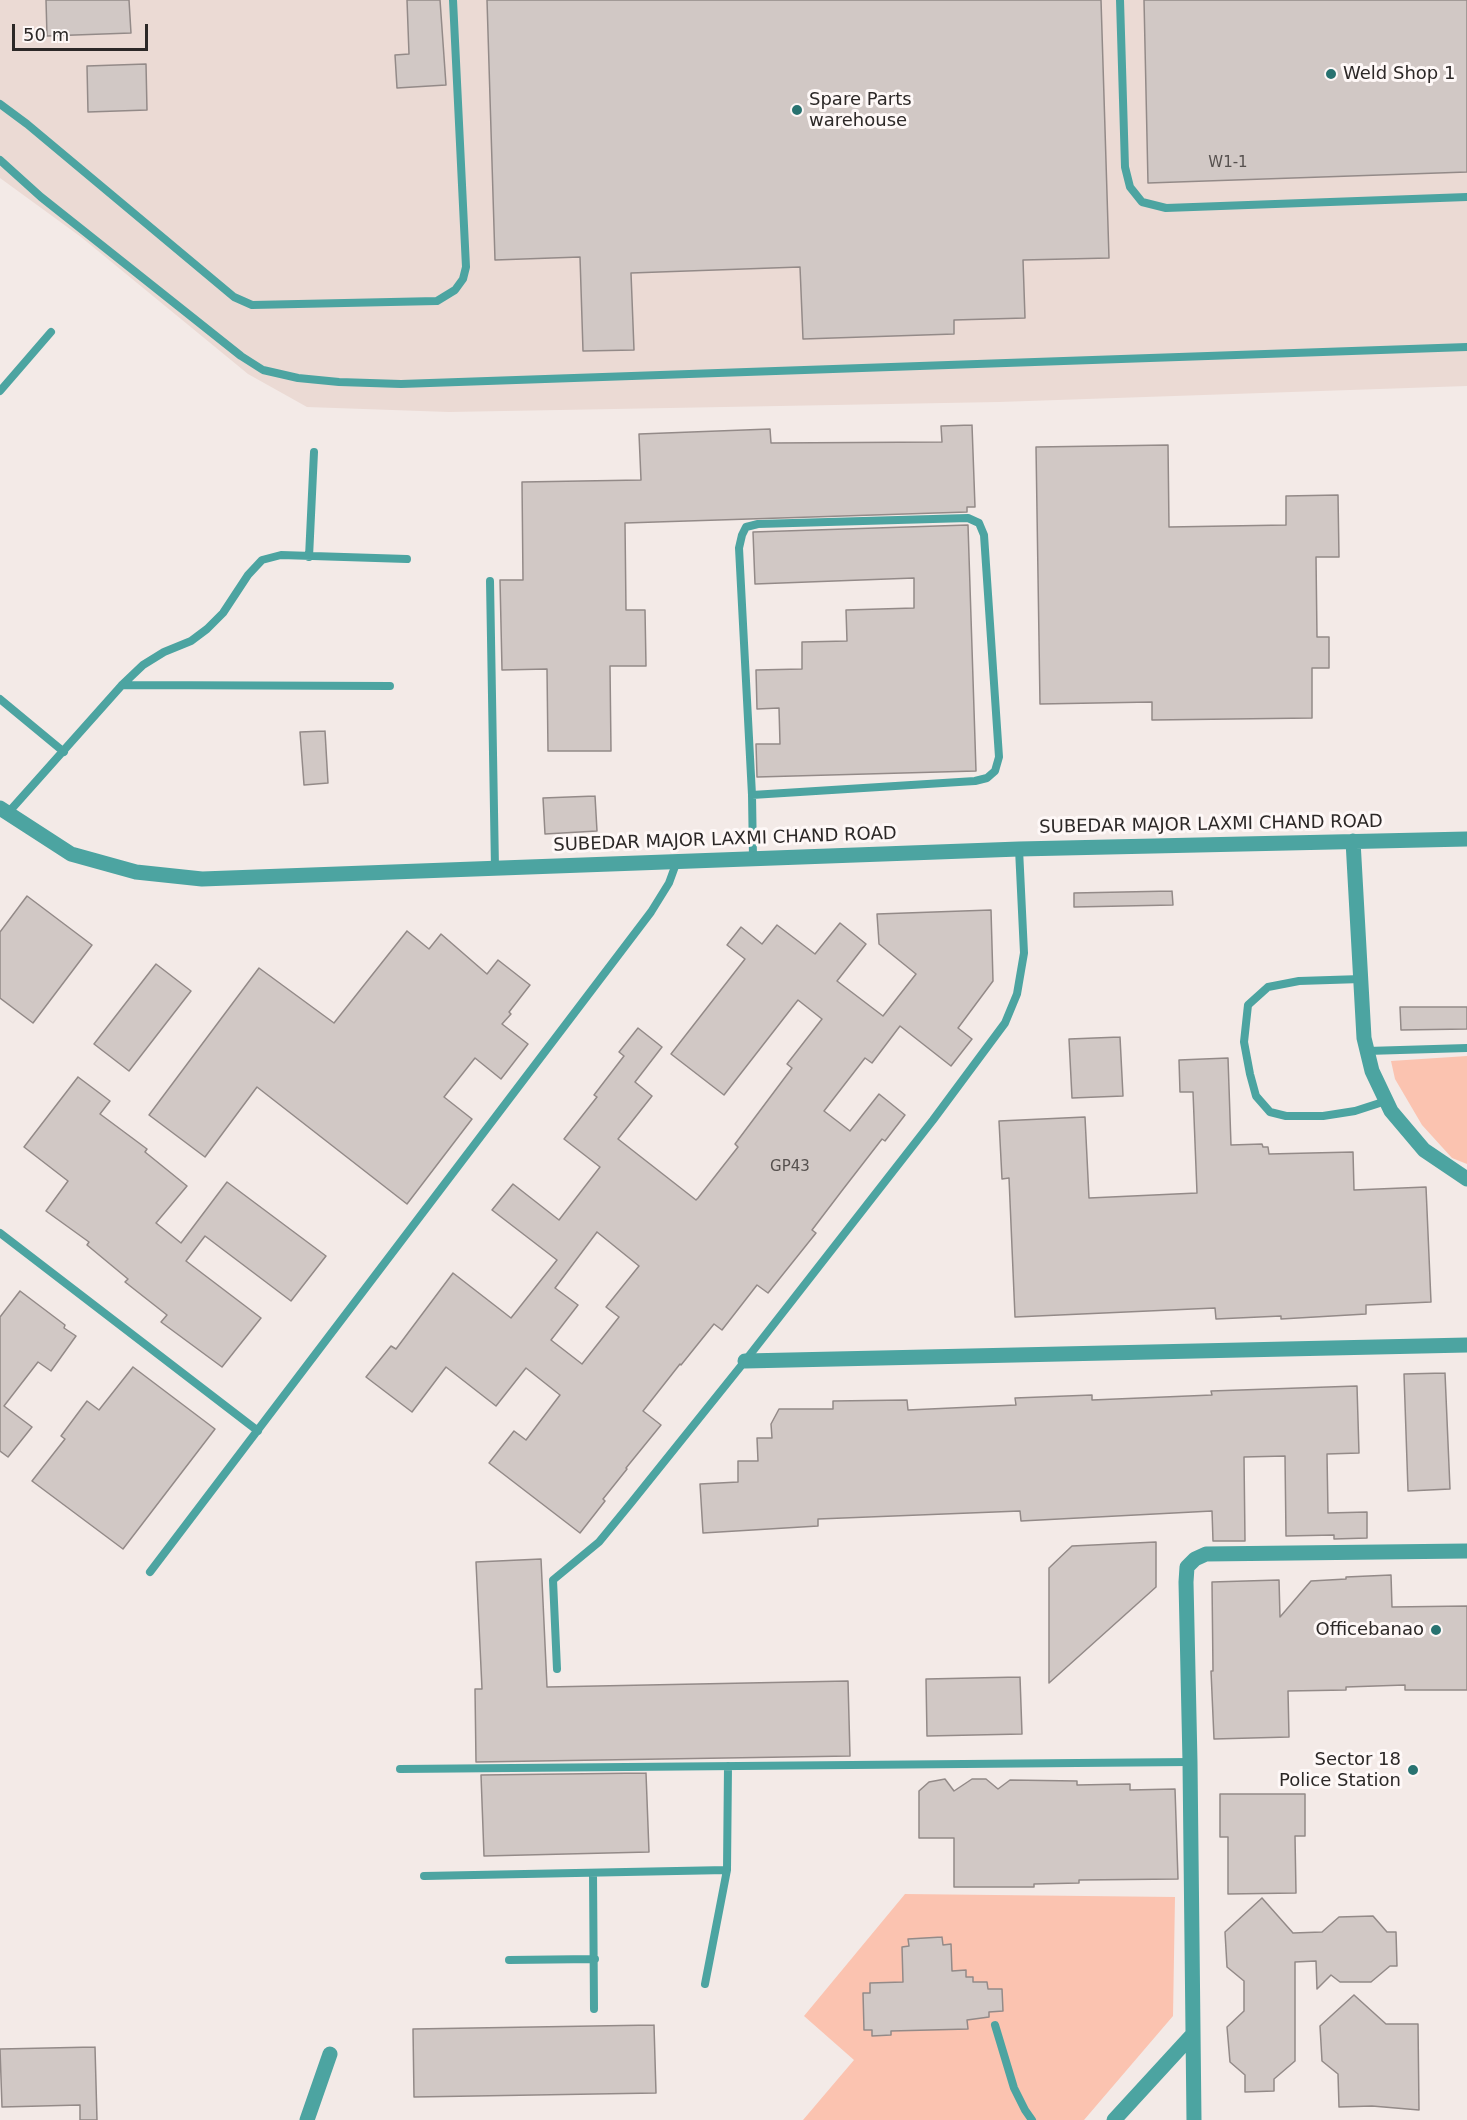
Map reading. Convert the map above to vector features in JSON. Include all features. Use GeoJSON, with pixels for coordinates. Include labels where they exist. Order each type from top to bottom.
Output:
{"type":"FeatureCollection","features":[{"type":"Feature","properties":{"kind":"street","name":"SUBEDAR MAJOR LAXMI CHAND ROAD"},"geometry":{"type":"LineString","coordinates":[[3,811],[71,854],[136,872],[202,879],[1019,849],[1467,839]]}},
{"type":"Feature","properties":{"kind":"street"},"geometry":{"type":"LineString","coordinates":[[1353,841],[1364,1038],[1372,1071],[1391,1111],[1424,1150],[1467,1179]]}},
{"type":"Feature","properties":{"kind":"street"},"geometry":{"type":"LineString","coordinates":[[745,1361],[1467,1345]]}},
{"type":"Feature","properties":{"kind":"street"},"geometry":{"type":"LineString","coordinates":[[1194,2120],[1187,1567],[1195,1559],[1206,1554],[1467,1551]]}},
{"type":"Feature","properties":{"kind":"street"},"geometry":{"type":"LineString","coordinates":[[1114,2120],[1193,2034]]}},
{"type":"Feature","properties":{"kind":"street"},"geometry":{"type":"LineString","coordinates":[[307,2120],[330,2054]]}},
{"type":"Feature","properties":{"kind":"lane"},"geometry":{"type":"LineString","coordinates":[[0,104],[234,297],[252,304],[437,302],[455,290],[463,279],[466,267],[453,0]]}},
{"type":"Feature","properties":{"kind":"lane"},"geometry":{"type":"LineString","coordinates":[[1120,0],[1125,167],[1130,187],[1142,202],[1166,208],[1467,197]]}},
{"type":"Feature","properties":{"kind":"lane"},"geometry":{"type":"LineString","coordinates":[[0,160],[41,197],[241,356],[263,370],[298,378],[401,384],[1467,347]]}},
{"type":"Feature","properties":{"kind":"lane"},"geometry":{"type":"LineString","coordinates":[[0,391],[51,332]]}},
{"type":"Feature","properties":{"kind":"lane"},"geometry":{"type":"LineString","coordinates":[[309,557],[314,452]]}},
{"type":"Feature","properties":{"kind":"lane"},"geometry":{"type":"LineString","coordinates":[[752,795],[975,781],[987,778],[995,771],[999,757],[984,535],[979,524],[968,518],[758,524],[746,527],[739,548],[752,795],[753,858]]}},
{"type":"Feature","properties":{"kind":"lane"},"geometry":{"type":"LineString","coordinates":[[3,811],[64,752],[122,685],[143,665],[164,652],[191,641],[223,614],[248,575],[262,560],[281,555],[407,559]]}},
{"type":"Feature","properties":{"kind":"lane"},"geometry":{"type":"LineString","coordinates":[[490,581],[495,868]]}},
{"type":"Feature","properties":{"kind":"lane"},"geometry":{"type":"LineString","coordinates":[[122,685],[390,686]]}},
{"type":"Feature","properties":{"kind":"lane"},"geometry":{"type":"LineString","coordinates":[[0,699],[64,752]]}},
{"type":"Feature","properties":{"kind":"lane"},"geometry":{"type":"LineString","coordinates":[[557,1669],[553,1580],[598,1542],[745,1361],[933,1120],[1005,1023],[1017,994],[1024,953],[1019,849]]}},
{"type":"Feature","properties":{"kind":"lane"},"geometry":{"type":"LineString","coordinates":[[150,1572],[651,912],[669,883],[677,861]]}},
{"type":"Feature","properties":{"kind":"lane"},"geometry":{"type":"LineString","coordinates":[[1361,979],[1299,981],[1268,987],[1248,1005],[1244,1042],[1250,1074],[1256,1096],[1270,1112],[1286,1116],[1323,1116],[1355,1111],[1386,1101]]}},
{"type":"Feature","properties":{"kind":"lane"},"geometry":{"type":"LineString","coordinates":[[1367,1052],[1467,1048]]}},
{"type":"Feature","properties":{"kind":"lane"},"geometry":{"type":"LineString","coordinates":[[0,1233],[258,1431]]}},
{"type":"Feature","properties":{"kind":"lane"},"geometry":{"type":"LineString","coordinates":[[400,1770],[1191,1762]]}},
{"type":"Feature","properties":{"kind":"lane"},"geometry":{"type":"LineString","coordinates":[[705,1984],[727,1870],[728,1766]]}},
{"type":"Feature","properties":{"kind":"lane"},"geometry":{"type":"LineString","coordinates":[[424,1876],[727,1870]]}},
{"type":"Feature","properties":{"kind":"lane"},"geometry":{"type":"LineString","coordinates":[[593,1873],[594,2009]]}},
{"type":"Feature","properties":{"kind":"lane"},"geometry":{"type":"LineString","coordinates":[[508,1960],[595,1959]]}},
{"type":"Feature","properties":{"kind":"lane"},"geometry":{"type":"LineString","coordinates":[[995,2025],[1014,2088],[1032,2120]]}},
{"type":"Feature","properties":{"kind":"shaded area"},"geometry":{"type":"Polygon","coordinates":[[[0,0],[1467,0],[1467,386],[999,402],[449,412],[307,407],[248,374],[81,237],[0,178],[0,0]]]}},
{"type":"Feature","properties":{"kind":"shaded area"},"geometry":{"type":"Polygon","coordinates":[[[1467,1056],[1467,1164],[1452,1158],[1422,1125],[1395,1079],[1391,1061],[1467,1056]]]}},
{"type":"Feature","properties":{"kind":"shaded area"},"geometry":{"type":"Polygon","coordinates":[[[905,1894],[1175,1897],[1173,2016],[1084,2120],[803,2120],[854,2060],[804,2016],[905,1894]]]}},
{"type":"Feature","properties":{"kind":"building"},"geometry":{"type":"Polygon","coordinates":[[[46,0],[129,0],[131,33],[47,36],[46,0]]]}},
{"type":"Feature","properties":{"kind":"building"},"geometry":{"type":"Polygon","coordinates":[[[407,0],[440,0],[446,85],[397,88],[395,55],[409,54],[407,0]]]}},
{"type":"Feature","properties":{"kind":"building","name":"Spare Parts warehouse"},"geometry":{"type":"Polygon","coordinates":[[[487,0],[1101,0],[1109,258],[1023,260],[1025,318],[954,320],[954,334],[803,339],[800,267],[631,273],[634,350],[583,351],[580,257],[495,260],[487,0]]]}},
{"type":"Feature","properties":{"kind":"building","name":"Weld Shop 1"},"geometry":{"type":"Polygon","coordinates":[[[1144,0],[1467,0],[1467,172],[1148,183],[1144,0]]]}},
{"type":"Feature","properties":{"kind":"building"},"geometry":{"type":"Polygon","coordinates":[[[146,64],[147,110],[88,112],[87,66],[146,64]]]}},
{"type":"Feature","properties":{"kind":"building"},"geometry":{"type":"Polygon","coordinates":[[[972,425],[975,507],[967,507],[967,512],[625,523],[626,610],[645,610],[646,666],[610,666],[611,751],[548,751],[547,669],[502,670],[500,580],[523,580],[522,482],[641,480],[639,434],[770,429],[771,443],[942,442],[941,426],[972,425]]]}},
{"type":"Feature","properties":{"kind":"building"},"geometry":{"type":"Polygon","coordinates":[[[1168,445],[1169,527],[1286,525],[1286,496],[1338,495],[1339,557],[1316,557],[1317,637],[1329,637],[1329,668],[1312,668],[1312,718],[1152,720],[1152,702],[1040,704],[1036,447],[1168,445]]]}},
{"type":"Feature","properties":{"kind":"building"},"geometry":{"type":"Polygon","coordinates":[[[968,525],[976,771],[757,777],[756,744],[780,744],[779,708],[757,709],[756,670],[802,669],[802,642],[847,641],[846,610],[914,608],[914,578],[755,584],[753,532],[968,525]]]}},
{"type":"Feature","properties":{"kind":"building"},"geometry":{"type":"Polygon","coordinates":[[[325,731],[328,783],[304,785],[300,732],[325,731]]]}},
{"type":"Feature","properties":{"kind":"building"},"geometry":{"type":"Polygon","coordinates":[[[595,796],[597,831],[545,834],[543,798],[595,796]]]}},
{"type":"Feature","properties":{"kind":"building"},"geometry":{"type":"Polygon","coordinates":[[[1172,891],[1173,905],[1074,907],[1074,893],[1172,891]]]}},
{"type":"Feature","properties":{"kind":"building"},"geometry":{"type":"Polygon","coordinates":[[[27,896],[92,945],[33,1023],[0,998],[0,932],[27,896]]]}},
{"type":"Feature","properties":{"kind":"building"},"geometry":{"type":"Polygon","coordinates":[[[991,910],[993,981],[958,1028],[972,1039],[951,1066],[900,1026],[872,1063],[865,1058],[824,1111],[850,1131],[879,1094],[905,1115],[885,1141],[882,1139],[844,1188],[812,1230],[816,1233],[768,1293],[757,1285],[722,1330],[714,1324],[643,1411],[661,1425],[626,1468],[603,1499],[605,1501],[580,1533],[489,1463],[514,1431],[526,1440],[560,1395],[526,1368],[496,1406],[446,1367],[412,1412],[366,1377],[391,1346],[396,1349],[453,1273],[511,1318],[557,1260],[492,1210],[513,1184],[559,1220],[600,1167],[564,1139],[597,1097],[594,1095],[624,1056],[619,1052],[638,1028],[662,1047],[635,1082],[652,1096],[618,1139],[696,1200],[738,1147],[735,1144],[792,1068],[787,1064],[822,1019],[798,1000],[724,1095],[671,1054],[745,959],[727,945],[741,927],[762,944],[777,925],[815,954],[840,923],[866,944],[837,981],[883,1016],[916,974],[879,944],[877,914],[991,910]],[[597,1232],[555,1288],[578,1305],[551,1340],[582,1364],[619,1317],[606,1307],[639,1266],[597,1232]]]}},
{"type":"Feature","properties":{"kind":"building"},"geometry":{"type":"Polygon","coordinates":[[[407,931],[429,949],[441,934],[487,974],[498,960],[530,985],[502,1024],[528,1044],[501,1079],[475,1058],[444,1097],[472,1119],[407,1204],[257,1087],[205,1157],[149,1115],[259,968],[334,1023],[407,931]]]}},
{"type":"Feature","properties":{"kind":"building"},"geometry":{"type":"Polygon","coordinates":[[[156,964],[191,991],[129,1071],[94,1044],[156,964]]]}},
{"type":"Feature","properties":{"kind":"building"},"geometry":{"type":"Polygon","coordinates":[[[1400,1007],[1467,1007],[1467,1029],[1401,1030],[1400,1007]]]}},
{"type":"Feature","properties":{"kind":"building"},"geometry":{"type":"Polygon","coordinates":[[[1120,1037],[1123,1096],[1072,1098],[1069,1039],[1120,1037]]]}},
{"type":"Feature","properties":{"kind":"building"},"geometry":{"type":"Polygon","coordinates":[[[1228,1058],[1231,1145],[1262,1144],[1263,1147],[1268,1147],[1269,1154],[1353,1152],[1354,1190],[1426,1187],[1431,1302],[1366,1305],[1366,1314],[1281,1319],[1281,1316],[1216,1319],[1215,1308],[1015,1317],[1009,1178],[1002,1179],[999,1121],[1085,1117],[1089,1198],[1197,1193],[1193,1092],[1180,1092],[1179,1060],[1228,1058]]]}},
{"type":"Feature","properties":{"kind":"building"},"geometry":{"type":"Polygon","coordinates":[[[78,1077],[110,1101],[100,1114],[147,1149],[145,1152],[187,1186],[156,1223],[181,1243],[227,1182],[326,1256],[291,1301],[205,1236],[186,1261],[261,1318],[222,1367],[161,1322],[167,1315],[125,1282],[128,1279],[87,1245],[89,1242],[46,1211],[68,1181],[24,1147],[78,1077]]]}},
{"type":"Feature","properties":{"kind":"building"},"geometry":{"type":"Polygon","coordinates":[[[20,1291],[76,1336],[51,1371],[38,1362],[4,1406],[32,1427],[8,1457],[0,1451],[0,1317],[20,1291]]]}},
{"type":"Feature","properties":{"kind":"building"},"geometry":{"type":"Polygon","coordinates":[[[133,1367],[215,1429],[123,1549],[32,1481],[65,1439],[61,1436],[87,1401],[99,1410],[133,1367]]]}},
{"type":"Feature","properties":{"kind":"building"},"geometry":{"type":"Polygon","coordinates":[[[1445,1373],[1450,1489],[1408,1491],[1404,1374],[1445,1373]]]}},
{"type":"Feature","properties":{"kind":"building"},"geometry":{"type":"Polygon","coordinates":[[[1357,1386],[1359,1453],[1327,1454],[1328,1513],[1367,1512],[1367,1538],[1334,1539],[1334,1535],[1286,1536],[1285,1456],[1244,1457],[1245,1541],[1213,1541],[1212,1511],[1021,1521],[1020,1511],[818,1519],[818,1526],[703,1533],[700,1484],[738,1482],[738,1461],[758,1461],[757,1438],[772,1438],[771,1424],[779,1409],[833,1409],[833,1401],[907,1400],[908,1410],[1016,1405],[1015,1398],[1092,1395],[1092,1400],[1212,1395],[1211,1391],[1357,1386]]]}},
{"type":"Feature","properties":{"kind":"building"},"geometry":{"type":"Polygon","coordinates":[[[1156,1542],[1156,1587],[1049,1683],[1049,1568],[1072,1546],[1156,1542]]]}},
{"type":"Feature","properties":{"kind":"building"},"geometry":{"type":"Polygon","coordinates":[[[541,1559],[547,1687],[848,1681],[850,1756],[476,1762],[475,1689],[482,1689],[476,1562],[541,1559]]]}},
{"type":"Feature","properties":{"kind":"building"},"geometry":{"type":"Polygon","coordinates":[[[1391,1575],[1392,1607],[1467,1606],[1467,1690],[1405,1690],[1405,1685],[1346,1687],[1346,1690],[1288,1691],[1289,1737],[1214,1739],[1211,1671],[1213,1671],[1212,1582],[1279,1580],[1280,1617],[1311,1581],[1391,1575]]]}},
{"type":"Feature","properties":{"kind":"building"},"geometry":{"type":"Polygon","coordinates":[[[1020,1677],[1022,1734],[927,1736],[926,1679],[1020,1677]]]}},
{"type":"Feature","properties":{"kind":"building"},"geometry":{"type":"Polygon","coordinates":[[[646,1773],[649,1852],[484,1856],[481,1775],[646,1773]]]}},
{"type":"Feature","properties":{"kind":"building"},"geometry":{"type":"Polygon","coordinates":[[[945,1779],[954,1791],[972,1779],[986,1779],[998,1789],[1010,1780],[1077,1781],[1077,1785],[1130,1784],[1130,1790],[1175,1789],[1178,1879],[1079,1880],[1079,1883],[1034,1884],[1034,1887],[954,1887],[954,1838],[919,1838],[919,1791],[929,1782],[945,1779]]]}},
{"type":"Feature","properties":{"kind":"building"},"geometry":{"type":"Polygon","coordinates":[[[1220,1794],[1305,1794],[1305,1836],[1295,1836],[1296,1893],[1228,1894],[1228,1837],[1220,1837],[1220,1794]]]}},
{"type":"Feature","properties":{"kind":"building"},"geometry":{"type":"Polygon","coordinates":[[[1262,1898],[1293,1933],[1322,1932],[1339,1917],[1373,1916],[1387,1932],[1396,1932],[1397,1966],[1390,1966],[1371,1982],[1340,1982],[1331,1975],[1317,1989],[1316,1961],[1295,1962],[1295,2061],[1274,2079],[1274,2091],[1245,2092],[1245,2075],[1230,2062],[1227,2027],[1244,2011],[1244,1981],[1227,1967],[1225,1932],[1262,1898]]]}},
{"type":"Feature","properties":{"kind":"building"},"geometry":{"type":"Polygon","coordinates":[[[942,1937],[943,1945],[951,1944],[952,1971],[966,1970],[966,1977],[973,1977],[973,1982],[987,1982],[988,1989],[1002,1989],[1003,2011],[989,2012],[989,2017],[967,2020],[968,2029],[891,2031],[891,2035],[872,2036],[872,2030],[864,2030],[863,1993],[870,1993],[870,1983],[903,1982],[902,1947],[909,1946],[908,1939],[942,1937]]]}},
{"type":"Feature","properties":{"kind":"building"},"geometry":{"type":"Polygon","coordinates":[[[1354,1995],[1386,2024],[1418,2024],[1419,2110],[1372,2106],[1339,2107],[1338,2074],[1322,2061],[1320,2026],[1354,1995]]]}},
{"type":"Feature","properties":{"kind":"building"},"geometry":{"type":"Polygon","coordinates":[[[654,2025],[656,2093],[414,2097],[413,2029],[654,2025]]]}},
{"type":"Feature","properties":{"kind":"building"},"geometry":{"type":"Polygon","coordinates":[[[95,2047],[97,2120],[80,2120],[80,2105],[2,2107],[0,2049],[95,2047]]]}},
{"type":"Feature","properties":{"kind":"place","name":"Weld Shop 1"},"geometry":{"type":"Point","coordinates":[1331,74]}},
{"type":"Feature","properties":{"kind":"place","name":"Spare Parts warehouse"},"geometry":{"type":"Point","coordinates":[797,110]}},
{"type":"Feature","properties":{"kind":"place","name":"Officebanao"},"geometry":{"type":"Point","coordinates":[1436,1630]}},
{"type":"Feature","properties":{"kind":"place","name":"Sector 18 Police Station"},"geometry":{"type":"Point","coordinates":[1413,1770]}}]}
